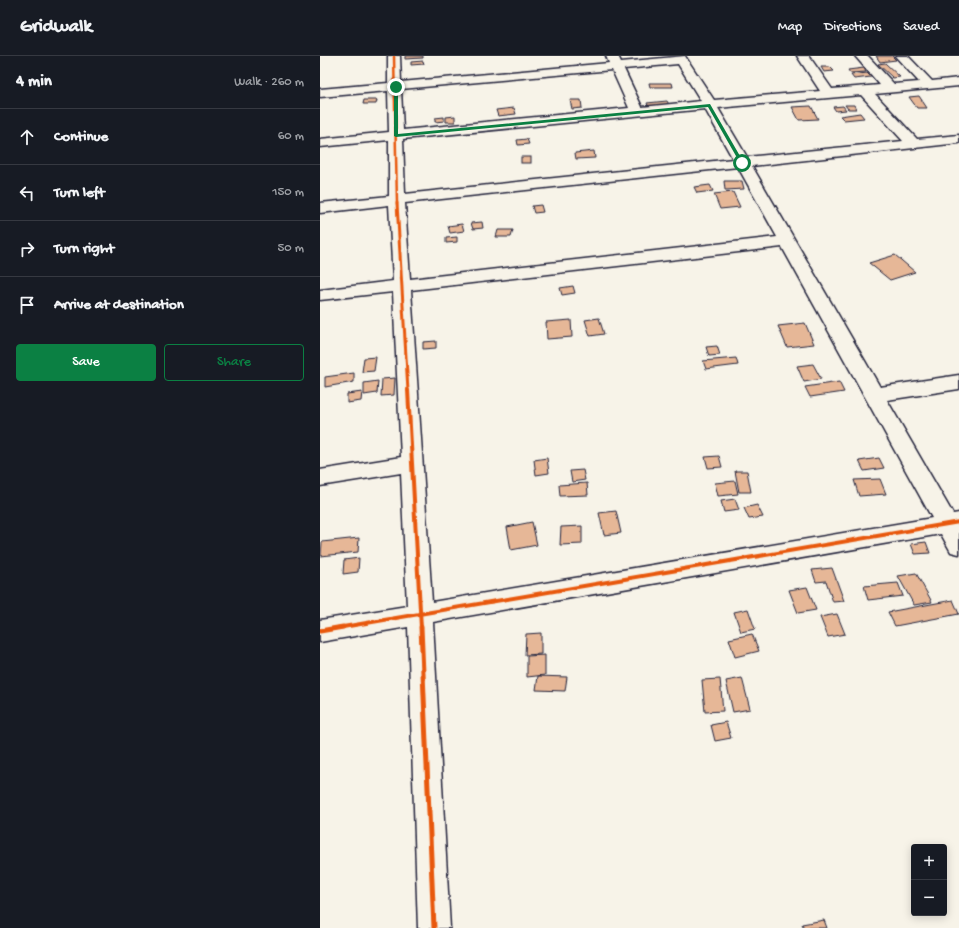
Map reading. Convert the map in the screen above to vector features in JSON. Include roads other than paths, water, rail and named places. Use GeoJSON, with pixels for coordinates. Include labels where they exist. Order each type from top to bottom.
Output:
{"type":"FeatureCollection","features":[{"type":"Feature","properties":{"kind":"street"},"geometry":{"type":"LineString","coordinates":[[394,56],[396,87],[397,200],[413,463],[434,928]]}},
{"type":"Feature","properties":{"kind":"street"},"geometry":{"type":"LineString","coordinates":[[803,56],[829,94]]}},
{"type":"Feature","properties":{"kind":"street"},"geometry":{"type":"LineString","coordinates":[[861,56],[890,89]]}},
{"type":"Feature","properties":{"kind":"street"},"geometry":{"type":"LineString","coordinates":[[901,56],[930,85]]}},
{"type":"Feature","properties":{"kind":"street"},"geometry":{"type":"LineString","coordinates":[[320,93],[396,87],[614,61],[680,58],[710,105],[874,395],[953,523],[959,544]]}},
{"type":"Feature","properties":{"kind":"street"},"geometry":{"type":"LineString","coordinates":[[614,61],[637,111]]}},
{"type":"Feature","properties":{"kind":"street"},"geometry":{"type":"LineString","coordinates":[[320,143],[637,111],[959,82]]}},
{"type":"Feature","properties":{"kind":"street"},"geometry":{"type":"LineString","coordinates":[[865,91],[914,144]]}},
{"type":"Feature","properties":{"kind":"street"},"geometry":{"type":"LineString","coordinates":[[320,208],[959,139]]}},
{"type":"Feature","properties":{"kind":"street"},"geometry":{"type":"LineString","coordinates":[[320,295],[787,241]]}},
{"type":"Feature","properties":{"kind":"street"},"geometry":{"type":"LineString","coordinates":[[874,395],[959,382]]}},
{"type":"Feature","properties":{"kind":"street"},"geometry":{"type":"LineString","coordinates":[[320,478],[413,463]]}},
{"type":"Feature","properties":{"kind":"street"},"geometry":{"type":"LineString","coordinates":[[320,631],[953,523]]}}]}
